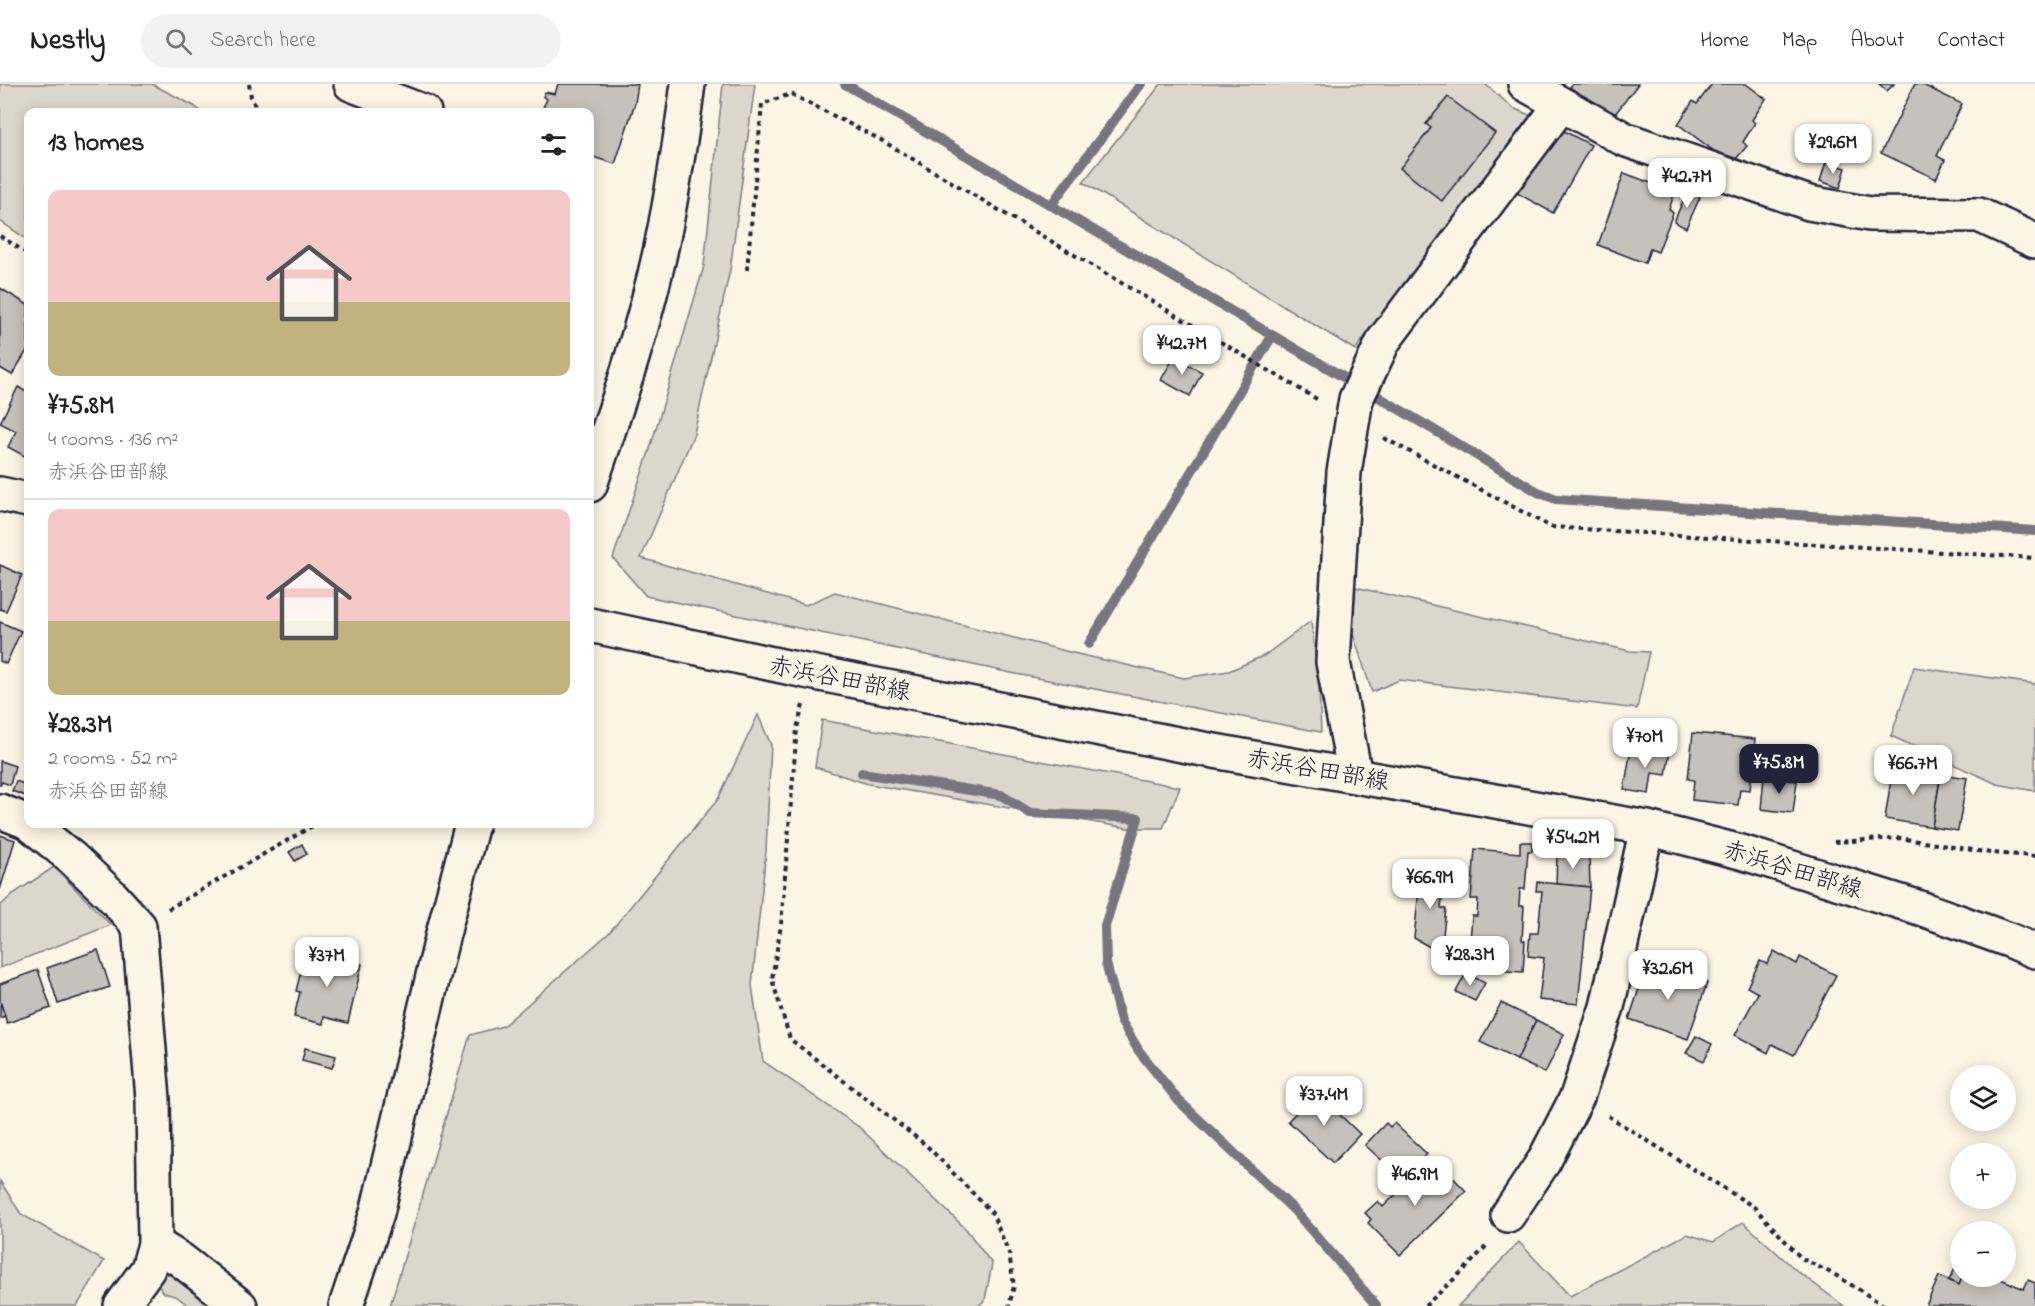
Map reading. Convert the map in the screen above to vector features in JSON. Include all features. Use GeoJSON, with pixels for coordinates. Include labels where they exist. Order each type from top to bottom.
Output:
{"type":"FeatureCollection","features":[{"type":"Feature","properties":{"kind":"street"},"geometry":{"type":"LineString","coordinates":[[351,84],[414,108]]}},
{"type":"Feature","properties":{"kind":"street"},"geometry":{"type":"LineString","coordinates":[[594,473],[635,346],[662,244],[680,145],[688,84]]}},
{"type":"Feature","properties":{"kind":"street"},"geometry":{"type":"LineString","coordinates":[[1525,84],[1624,139],[1809,203],[1870,214],[1979,215],[2035,241]]}},
{"type":"Feature","properties":{"kind":"street"},"geometry":{"type":"LineString","coordinates":[[1355,775],[1333,662],[1344,472],[1356,399],[1384,339],[1561,105]]}},
{"type":"Feature","properties":{"kind":"street"},"geometry":{"type":"LineString","coordinates":[[0,494],[24,499]]}},
{"type":"Feature","properties":{"kind":"street","name":"赤浜谷田部線"},"geometry":{"type":"LineString","coordinates":[[594,626],[810,672],[1203,749],[1647,828],[1741,852],[1920,908],[2035,951]]}},
{"type":"Feature","properties":{"kind":"street"},"geometry":{"type":"LineString","coordinates":[[0,811],[24,821]]}},
{"type":"Feature","properties":{"kind":"street"},"geometry":{"type":"LineString","coordinates":[[35,828],[72,858],[111,895],[139,926],[153,1099],[155,1244],[148,1269],[121,1306]]}},
{"type":"Feature","properties":{"kind":"street"},"geometry":{"type":"LineString","coordinates":[[346,1306],[377,1213],[439,950],[471,828]]}},
{"type":"Feature","properties":{"kind":"street"},"geometry":{"type":"LineString","coordinates":[[1508,1215],[1544,1161],[1577,1097],[1607,1006],[1647,828]]}},
{"type":"Feature","properties":{"kind":"street"},"geometry":{"type":"LineString","coordinates":[[155,1244],[181,1260],[240,1306]]}},
{"type":"Feature","properties":{"kind":"path"},"geometry":{"type":"LineString","coordinates":[[249,84],[256,108]]}},
{"type":"Feature","properties":{"kind":"path"},"geometry":{"type":"LineString","coordinates":[[747,270],[762,104],[791,94],[881,140],[1352,420],[1551,528],[2035,558]]}},
{"type":"Feature","properties":{"kind":"path"},"geometry":{"type":"LineString","coordinates":[[0,236],[24,251]]}},
{"type":"Feature","properties":{"kind":"path"},"geometry":{"type":"LineString","coordinates":[[810,672],[797,728],[781,926],[772,979],[790,1039],[927,1146],[992,1213],[1009,1253],[1014,1286],[1009,1306]]}},
{"type":"Feature","properties":{"kind":"path"},"geometry":{"type":"LineString","coordinates":[[139,926],[309,828]]}},
{"type":"Feature","properties":{"kind":"path"},"geometry":{"type":"LineString","coordinates":[[1798,870],[1835,841],[1900,838],[1990,853],[2035,856]]}},
{"type":"Feature","properties":{"kind":"path"},"geometry":{"type":"LineString","coordinates":[[1577,1097],[1754,1207],[1801,1258],[1837,1276],[1885,1306]]}},
{"type":"Feature","properties":{"kind":"path"},"geometry":{"type":"LineString","coordinates":[[1425,1306],[1492,1240],[1508,1215]]}},
{"type":"Feature","properties":{"kind":"shaded area"},"geometry":{"type":"Polygon","coordinates":[[[0,84],[152,84],[197,108],[24,108],[24,237],[0,221],[0,84]]]}},
{"type":"Feature","properties":{"kind":"shaded area"},"geometry":{"type":"Polygon","coordinates":[[[723,84],[755,84],[730,270],[694,434],[641,558],[806,605],[835,592],[1073,653],[1184,678],[1229,671],[1265,655],[1311,621],[1319,687],[1321,732],[1016,674],[646,596],[613,558],[649,452],[704,266],[723,84]]]}},
{"type":"Feature","properties":{"kind":"shaded area"},"geometry":{"type":"Polygon","coordinates":[[[1161,84],[1485,84],[1513,108],[1532,116],[1355,350],[1083,182],[1161,84]]]}},
{"type":"Feature","properties":{"kind":"shaded area"},"geometry":{"type":"Polygon","coordinates":[[[1355,587],[1630,651],[1649,652],[1637,709],[1399,680],[1372,692],[1353,634],[1355,587]]]}},
{"type":"Feature","properties":{"kind":"shaded area"},"geometry":{"type":"Polygon","coordinates":[[[1914,667],[2035,684],[2035,791],[1997,784],[1891,736],[1914,667]]]}},
{"type":"Feature","properties":{"kind":"shaded area"},"geometry":{"type":"Polygon","coordinates":[[[758,715],[771,745],[766,851],[752,985],[763,1061],[859,1127],[966,1229],[992,1264],[985,1300],[978,1306],[390,1306],[470,1035],[503,1026],[609,933],[718,799],[758,715]]]}},
{"type":"Feature","properties":{"kind":"shaded area"},"geometry":{"type":"Polygon","coordinates":[[[822,720],[1180,787],[1163,828],[1127,828],[868,784],[815,767],[822,720]]]}},
{"type":"Feature","properties":{"kind":"shaded area"},"geometry":{"type":"Polygon","coordinates":[[[54,867],[111,925],[0,968],[0,906],[13,894],[54,867]]]}},
{"type":"Feature","properties":{"kind":"shaded area"},"geometry":{"type":"Polygon","coordinates":[[[0,1181],[21,1214],[104,1261],[77,1306],[0,1306],[0,1181]]]}},
{"type":"Feature","properties":{"kind":"shaded area"},"geometry":{"type":"Polygon","coordinates":[[[1743,1222],[1797,1271],[1844,1306],[1458,1306],[1519,1242],[1570,1296],[1687,1234],[1713,1242],[1743,1222]]]}},
{"type":"Feature","properties":{"kind":"shaded area"},"geometry":{"type":"Polygon","coordinates":[[[175,1270],[218,1306],[189,1306],[177,1297],[162,1292],[156,1279],[175,1270]]]}},
{"type":"Feature","properties":{"kind":"building"},"geometry":{"type":"Polygon","coordinates":[[[558,84],[638,84],[635,103],[615,164],[594,157],[594,108],[543,108],[547,99],[543,97],[545,92],[555,94],[558,84]]]}},
{"type":"Feature","properties":{"kind":"building"},"geometry":{"type":"Polygon","coordinates":[[[1573,84],[1638,84],[1612,118],[1570,87],[1573,84]]]}},
{"type":"Feature","properties":{"kind":"building"},"geometry":{"type":"Polygon","coordinates":[[[1712,84],[1746,84],[1766,99],[1752,120],[1755,123],[1743,142],[1747,146],[1735,160],[1729,157],[1726,160],[1678,124],[1693,101],[1697,104],[1712,84]]]}},
{"type":"Feature","properties":{"kind":"building"},"geometry":{"type":"Polygon","coordinates":[[[1879,84],[1894,84],[1887,91],[1879,84]]]}},
{"type":"Feature","properties":{"kind":"building"},"geometry":{"type":"Polygon","coordinates":[[[1915,84],[1921,84],[1962,104],[1937,156],[1945,160],[1936,179],[1881,153],[1915,84]]]}},
{"type":"Feature","properties":{"kind":"building"},"geometry":{"type":"Polygon","coordinates":[[[1448,97],[1495,133],[1442,201],[1400,168],[1431,128],[1426,124],[1448,97]]]}},
{"type":"Feature","properties":{"kind":"building"},"geometry":{"type":"Polygon","coordinates":[[[1558,128],[1591,145],[1553,213],[1517,193],[1558,128]]]}},
{"type":"Feature","properties":{"kind":"building"},"geometry":{"type":"Polygon","coordinates":[[[1826,162],[1846,168],[1840,188],[1820,181],[1826,162]]]}},
{"type":"Feature","properties":{"kind":"building"},"geometry":{"type":"Polygon","coordinates":[[[1624,173],[1659,186],[1663,176],[1679,182],[1669,209],[1673,213],[1658,252],[1650,249],[1645,263],[1598,245],[1624,173]]]}},
{"type":"Feature","properties":{"kind":"building"},"geometry":{"type":"Polygon","coordinates":[[[1687,191],[1700,197],[1686,228],[1674,222],[1687,191]]]}},
{"type":"Feature","properties":{"kind":"building"},"geometry":{"type":"Polygon","coordinates":[[[0,288],[24,303],[24,356],[12,375],[0,368],[0,288]]]}},
{"type":"Feature","properties":{"kind":"building"},"geometry":{"type":"Polygon","coordinates":[[[1174,357],[1202,372],[1190,396],[1161,380],[1174,357]]]}},
{"type":"Feature","properties":{"kind":"building"},"geometry":{"type":"Polygon","coordinates":[[[18,387],[24,391],[24,456],[8,447],[16,431],[0,423],[18,387]]]}},
{"type":"Feature","properties":{"kind":"building"},"geometry":{"type":"Polygon","coordinates":[[[0,565],[22,575],[6,611],[0,609],[0,565]]]}},
{"type":"Feature","properties":{"kind":"building"},"geometry":{"type":"Polygon","coordinates":[[[0,622],[21,631],[6,664],[0,661],[0,622]]]}},
{"type":"Feature","properties":{"kind":"building"},"geometry":{"type":"Polygon","coordinates":[[[1693,733],[1755,739],[1750,790],[1740,789],[1738,805],[1692,800],[1694,780],[1688,779],[1693,733]]]}},
{"type":"Feature","properties":{"kind":"building"},"geometry":{"type":"Polygon","coordinates":[[[1631,749],[1660,754],[1661,749],[1670,750],[1666,775],[1652,773],[1649,794],[1624,790],[1631,749]]]}},
{"type":"Feature","properties":{"kind":"building"},"geometry":{"type":"Polygon","coordinates":[[[0,761],[15,766],[10,785],[2,782],[0,786],[0,761]]]}},
{"type":"Feature","properties":{"kind":"building"},"geometry":{"type":"Polygon","coordinates":[[[1893,766],[1941,774],[1932,827],[1885,819],[1893,766]]]}},
{"type":"Feature","properties":{"kind":"building"},"geometry":{"type":"Polygon","coordinates":[[[1941,774],[1967,778],[1958,831],[1932,827],[1941,774]]]}},
{"type":"Feature","properties":{"kind":"building"},"geometry":{"type":"Polygon","coordinates":[[[1764,777],[1797,781],[1793,813],[1761,809],[1764,777]]]}},
{"type":"Feature","properties":{"kind":"building"},"geometry":{"type":"Polygon","coordinates":[[[16,781],[24,784],[24,796],[12,791],[16,781]]]}},
{"type":"Feature","properties":{"kind":"building"},"geometry":{"type":"Polygon","coordinates":[[[0,835],[15,840],[0,890],[0,835]]]}},
{"type":"Feature","properties":{"kind":"building"},"geometry":{"type":"Polygon","coordinates":[[[1520,842],[1532,842],[1532,851],[1528,851],[1525,889],[1520,889],[1519,906],[1524,906],[1523,972],[1473,969],[1473,954],[1469,954],[1472,916],[1477,916],[1478,899],[1471,899],[1475,849],[1520,853],[1520,842]]]}},
{"type":"Feature","properties":{"kind":"building"},"geometry":{"type":"Polygon","coordinates":[[[302,844],[307,854],[295,861],[289,852],[302,844]]]}},
{"type":"Feature","properties":{"kind":"building"},"geometry":{"type":"Polygon","coordinates":[[[1557,854],[1589,856],[1590,887],[1556,884],[1557,854]]]}},
{"type":"Feature","properties":{"kind":"building"},"geometry":{"type":"Polygon","coordinates":[[[1421,870],[1445,875],[1441,908],[1446,909],[1442,943],[1436,943],[1435,950],[1414,938],[1421,870]]]}},
{"type":"Feature","properties":{"kind":"building"},"geometry":{"type":"Polygon","coordinates":[[[1537,882],[1590,887],[1578,1004],[1539,1000],[1544,958],[1528,956],[1530,933],[1538,933],[1542,891],[1536,891],[1537,882]]]}},
{"type":"Feature","properties":{"kind":"building"},"geometry":{"type":"Polygon","coordinates":[[[98,950],[110,987],[58,1004],[47,968],[98,950]]]}},
{"type":"Feature","properties":{"kind":"building"},"geometry":{"type":"Polygon","coordinates":[[[306,951],[362,964],[348,1023],[324,1017],[323,1024],[294,1017],[300,992],[296,991],[306,951]]]}},
{"type":"Feature","properties":{"kind":"building"},"geometry":{"type":"Polygon","coordinates":[[[1774,951],[1797,964],[1800,957],[1836,975],[1794,1055],[1772,1044],[1768,1053],[1735,1035],[1758,993],[1747,987],[1760,961],[1767,964],[1774,951]]]}},
{"type":"Feature","properties":{"kind":"building"},"geometry":{"type":"Polygon","coordinates":[[[1648,962],[1707,983],[1688,1039],[1629,1019],[1648,962]]]}},
{"type":"Feature","properties":{"kind":"building"},"geometry":{"type":"Polygon","coordinates":[[[38,970],[51,1008],[7,1023],[0,1002],[0,984],[38,970]]]}},
{"type":"Feature","properties":{"kind":"building"},"geometry":{"type":"Polygon","coordinates":[[[1466,973],[1485,983],[1475,1001],[1456,992],[1466,973]]]}},
{"type":"Feature","properties":{"kind":"building"},"geometry":{"type":"Polygon","coordinates":[[[1501,1003],[1536,1020],[1517,1060],[1480,1042],[1501,1003]]]}},
{"type":"Feature","properties":{"kind":"building"},"geometry":{"type":"Polygon","coordinates":[[[0,1005],[5,1016],[0,1018],[0,1005]]]}},
{"type":"Feature","properties":{"kind":"building"},"geometry":{"type":"Polygon","coordinates":[[[1536,1020],[1564,1034],[1545,1073],[1517,1060],[1536,1020]]]}},
{"type":"Feature","properties":{"kind":"building"},"geometry":{"type":"Polygon","coordinates":[[[1696,1036],[1712,1044],[1704,1061],[1686,1053],[1696,1036]]]}},
{"type":"Feature","properties":{"kind":"building"},"geometry":{"type":"Polygon","coordinates":[[[305,1048],[336,1056],[332,1068],[302,1060],[305,1048]]]}},
{"type":"Feature","properties":{"kind":"building"},"geometry":{"type":"Polygon","coordinates":[[[1316,1092],[1360,1134],[1333,1163],[1288,1121],[1316,1092]]]}},
{"type":"Feature","properties":{"kind":"building"},"geometry":{"type":"Polygon","coordinates":[[[1386,1123],[1390,1127],[1394,1123],[1427,1154],[1405,1178],[1401,1174],[1399,1176],[1365,1145],[1386,1123]]]}},
{"type":"Feature","properties":{"kind":"building"},"geometry":{"type":"Polygon","coordinates":[[[1435,1159],[1466,1191],[1400,1255],[1368,1223],[1371,1219],[1365,1213],[1378,1201],[1383,1207],[1396,1194],[1393,1191],[1400,1184],[1404,1189],[1435,1159]]]}},
{"type":"Feature","properties":{"kind":"building"},"geometry":{"type":"Polygon","coordinates":[[[1939,1276],[1950,1281],[1950,1287],[2016,1286],[2024,1289],[2028,1280],[2035,1283],[2035,1306],[1926,1306],[1939,1276]]]}},
{"type":"Feature","properties":{"kind":"waterway"},"geometry":{"type":"LineString","coordinates":[[845,84],[1350,381]]}},
{"type":"Feature","properties":{"kind":"waterway"},"geometry":{"type":"LineString","coordinates":[[1051,205],[1141,84]]}},
{"type":"Feature","properties":{"kind":"waterway"},"geometry":{"type":"LineString","coordinates":[[1089,644],[1272,336]]}},
{"type":"Feature","properties":{"kind":"waterway"},"geometry":{"type":"LineString","coordinates":[[1377,396],[1538,492],[1556,499],[2035,531]]}},
{"type":"Feature","properties":{"kind":"waterway"},"geometry":{"type":"LineString","coordinates":[[862,773],[1001,795],[1030,813],[1138,818],[1105,926],[1106,963],[1121,1021],[1139,1051],[1178,1100],[1294,1210],[1376,1305]]}}]}
